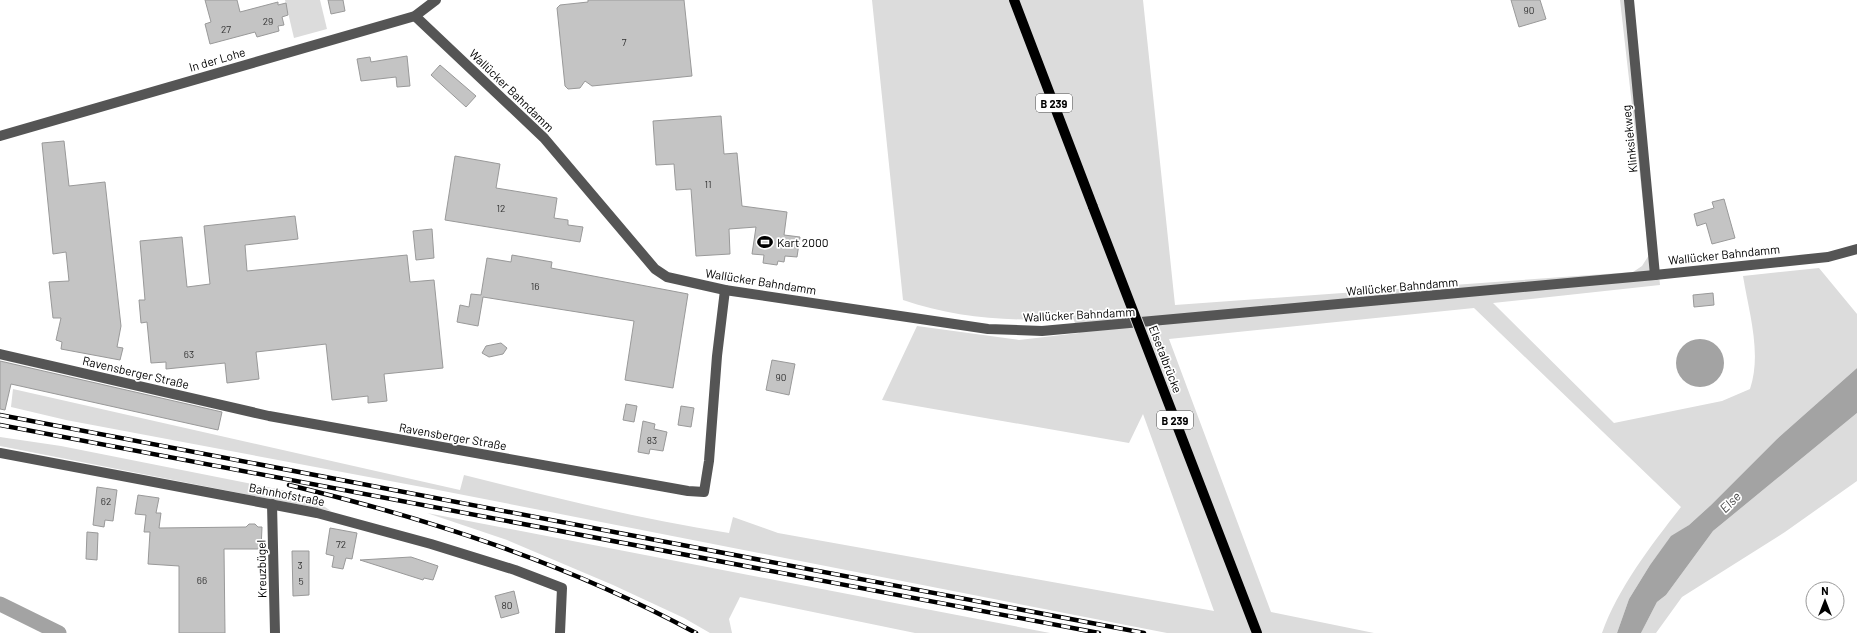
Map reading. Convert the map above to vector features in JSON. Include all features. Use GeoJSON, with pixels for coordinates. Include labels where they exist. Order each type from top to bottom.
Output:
{"type":"FeatureCollection","features":[{"type":"Feature","properties":{"kind":"main road","name":"Elsetalbrücke"},"geometry":{"type":"LineString","coordinates":[[1014,0],[1257,633]]}},
{"type":"Feature","properties":{"kind":"street","name":"In der Lohe"},"geometry":{"type":"LineString","coordinates":[[0,136],[415,16],[436,0]]}},
{"type":"Feature","properties":{"kind":"street","name":"Klinksiekweg"},"geometry":{"type":"LineString","coordinates":[[1629,0],[1655,275]]}},
{"type":"Feature","properties":{"kind":"street","name":"Wallücker Bahndamm"},"geometry":{"type":"LineString","coordinates":[[415,16],[544,138],[655,269],[667,277],[725,290],[988,330],[1042,331],[1655,275],[1828,257],[1857,249]]}},
{"type":"Feature","properties":{"kind":"street","name":"Ravensberger Straße"},"geometry":{"type":"LineString","coordinates":[[0,354],[269,416],[688,492],[704,492],[710,461],[717,356],[725,290]]}},
{"type":"Feature","properties":{"kind":"street","name":"Bahnhofstraße"},"geometry":{"type":"LineString","coordinates":[[0,453],[317,513],[417,540],[515,570],[562,588],[560,633]]}},
{"type":"Feature","properties":{"kind":"street","name":"Kreuzbügel"},"geometry":{"type":"LineString","coordinates":[[272,504],[275,633]]}},
{"type":"Feature","properties":{"kind":"shaded area"},"geometry":{"type":"Polygon","coordinates":[[[285,0],[320,0],[327,29],[294,38],[285,0]]]}},
{"type":"Feature","properties":{"kind":"shaded area"},"geometry":{"type":"Polygon","coordinates":[[[872,0],[1143,0],[1175,305],[1633,272],[1642,266],[1649,255],[1620,0],[1632,0],[1660,285],[1493,303],[1614,423],[1722,401],[1750,389],[1755,361],[1755,347],[1743,276],[1819,268],[1857,314],[1857,368],[1777,439],[1689,525],[1671,537],[1650,565],[1629,599],[1617,633],[1602,633],[1626,583],[1647,551],[1681,507],[1474,308],[1169,339],[1271,612],[1374,633],[1167,633],[438,490],[66,420],[11,407],[13,389],[460,490],[464,475],[629,514],[729,533],[733,517],[778,533],[1214,611],[1143,414],[1129,443],[882,400],[917,326],[1019,340],[1079,333],[1073,318],[1030,320],[987,318],[945,311],[903,300],[872,0]]]}},
{"type":"Feature","properties":{"kind":"shaded area"},"geometry":{"type":"Polygon","coordinates":[[[1857,413],[1857,481],[1785,532],[1682,597],[1656,633],[1641,633],[1657,602],[1666,595],[1713,531],[1857,413]]]}},
{"type":"Feature","properties":{"kind":"shaded area"},"geometry":{"type":"Polygon","coordinates":[[[0,437],[61,446],[307,495],[331,511],[0,446],[0,437]]]}},
{"type":"Feature","properties":{"kind":"shaded area"},"geometry":{"type":"Polygon","coordinates":[[[427,513],[1050,633],[915,633],[740,597],[729,619],[732,633],[710,633],[684,618],[613,585],[507,540],[427,513]]]}},
{"type":"Feature","properties":{"kind":"water"},"geometry":{"type":"Polygon","coordinates":[[[1695,339],[1705,339],[1717,346],[1724,358],[1724,368],[1717,380],[1705,387],[1695,387],[1687,383],[1680,376],[1676,368],[1676,358],[1680,350],[1687,343],[1695,339]]]}},
{"type":"Feature","properties":{"kind":"water","name":"Else"},"geometry":{"type":"Polygon","coordinates":[[[1857,368],[1857,413],[1713,531],[1666,595],[1657,602],[1641,633],[1617,633],[1629,599],[1650,565],[1671,536],[1689,525],[1777,439],[1857,368]]]}},
{"type":"Feature","properties":{"kind":"building"},"geometry":{"type":"Polygon","coordinates":[[[205,0],[237,0],[240,12],[278,2],[278,5],[286,3],[288,15],[282,17],[284,25],[278,26],[279,31],[257,37],[255,32],[210,44],[205,24],[211,22],[205,0]]]}},
{"type":"Feature","properties":{"kind":"building"},"geometry":{"type":"Polygon","coordinates":[[[328,0],[343,0],[345,11],[331,14],[328,0]]]}},
{"type":"Feature","properties":{"kind":"building"},"geometry":{"type":"Polygon","coordinates":[[[588,0],[684,0],[692,76],[592,86],[585,81],[580,88],[568,89],[565,86],[557,8],[560,5],[588,2],[588,0]]]}},
{"type":"Feature","properties":{"kind":"building"},"geometry":{"type":"Polygon","coordinates":[[[1511,0],[1540,0],[1546,19],[1519,27],[1511,0]]]}},
{"type":"Feature","properties":{"kind":"building"},"geometry":{"type":"Polygon","coordinates":[[[407,56],[410,86],[397,87],[396,77],[361,81],[357,59],[370,57],[371,62],[407,56]]]}},
{"type":"Feature","properties":{"kind":"building"},"geometry":{"type":"Polygon","coordinates":[[[440,65],[476,96],[466,107],[431,75],[440,65]]]}},
{"type":"Feature","properties":{"kind":"building"},"geometry":{"type":"Polygon","coordinates":[[[721,116],[724,154],[737,153],[742,206],[787,212],[784,235],[800,237],[797,257],[785,256],[784,262],[778,261],[777,265],[763,263],[764,255],[752,254],[756,227],[729,229],[730,254],[696,256],[691,189],[676,190],[674,164],[656,165],[653,121],[721,116]]]}},
{"type":"Feature","properties":{"kind":"building"},"geometry":{"type":"Polygon","coordinates":[[[64,141],[69,186],[105,182],[121,326],[117,347],[123,348],[120,360],[61,349],[62,342],[56,340],[61,318],[53,318],[49,282],[69,281],[66,252],[53,254],[42,143],[64,141]]]}},
{"type":"Feature","properties":{"kind":"building"},"geometry":{"type":"Polygon","coordinates":[[[455,156],[500,164],[496,188],[557,198],[554,218],[568,220],[568,225],[583,227],[580,242],[445,220],[455,156]]]}},
{"type":"Feature","properties":{"kind":"building"},"geometry":{"type":"Polygon","coordinates":[[[1724,199],[1735,238],[1712,244],[1706,223],[1697,226],[1694,214],[1714,208],[1712,202],[1724,199]]]}},
{"type":"Feature","properties":{"kind":"building"},"geometry":{"type":"Polygon","coordinates":[[[295,216],[298,239],[245,245],[247,271],[407,255],[410,282],[434,280],[443,368],[384,374],[387,401],[368,403],[368,396],[332,400],[326,344],[256,352],[259,379],[227,383],[225,363],[166,369],[166,362],[151,363],[147,322],[141,323],[139,300],[145,300],[140,241],[182,237],[187,287],[210,284],[204,226],[295,216]]]}},
{"type":"Feature","properties":{"kind":"building"},"geometry":{"type":"Polygon","coordinates":[[[432,229],[434,258],[416,260],[413,231],[432,229]]]}},
{"type":"Feature","properties":{"kind":"building"},"geometry":{"type":"Polygon","coordinates":[[[512,255],[552,262],[551,268],[688,294],[673,388],[625,380],[634,321],[483,297],[478,326],[457,322],[460,305],[469,307],[471,294],[481,295],[487,258],[511,262],[512,255]]]}},
{"type":"Feature","properties":{"kind":"building"},"geometry":{"type":"Polygon","coordinates":[[[1713,293],[1714,305],[1694,307],[1693,295],[1713,293]]]}},
{"type":"Feature","properties":{"kind":"building"},"geometry":{"type":"Polygon","coordinates":[[[501,343],[507,348],[503,354],[489,357],[482,353],[486,346],[501,343]]]}},
{"type":"Feature","properties":{"kind":"building"},"geometry":{"type":"Polygon","coordinates":[[[772,360],[795,364],[789,395],[766,390],[772,360]]]}},
{"type":"Feature","properties":{"kind":"building"},"geometry":{"type":"Polygon","coordinates":[[[0,361],[222,412],[218,430],[11,384],[5,410],[0,409],[0,361]]]}},
{"type":"Feature","properties":{"kind":"building"},"geometry":{"type":"Polygon","coordinates":[[[626,404],[637,406],[634,422],[623,420],[626,404]]]}},
{"type":"Feature","properties":{"kind":"building"},"geometry":{"type":"Polygon","coordinates":[[[681,406],[694,408],[691,427],[678,425],[681,406]]]}},
{"type":"Feature","properties":{"kind":"building"},"geometry":{"type":"Polygon","coordinates":[[[643,421],[655,424],[654,429],[667,432],[663,451],[650,449],[649,454],[638,452],[643,421]]]}},
{"type":"Feature","properties":{"kind":"building"},"geometry":{"type":"Polygon","coordinates":[[[97,487],[117,490],[113,521],[105,520],[104,527],[93,525],[97,487]]]}},
{"type":"Feature","properties":{"kind":"building"},"geometry":{"type":"Polygon","coordinates":[[[138,495],[159,498],[156,513],[161,513],[159,528],[246,527],[249,524],[255,524],[258,527],[262,527],[261,549],[224,549],[225,633],[179,633],[179,566],[148,564],[150,532],[144,532],[146,515],[135,514],[138,495]]]}},
{"type":"Feature","properties":{"kind":"building"},"geometry":{"type":"Polygon","coordinates":[[[330,528],[357,533],[352,559],[346,558],[343,569],[332,567],[334,556],[326,554],[330,528]]]}},
{"type":"Feature","properties":{"kind":"building"},"geometry":{"type":"Polygon","coordinates":[[[87,532],[98,533],[97,560],[86,559],[87,532]]]}},
{"type":"Feature","properties":{"kind":"building"},"geometry":{"type":"Polygon","coordinates":[[[292,551],[309,551],[309,595],[293,596],[292,551]]]}},
{"type":"Feature","properties":{"kind":"building"},"geometry":{"type":"Polygon","coordinates":[[[411,557],[438,566],[433,580],[424,578],[423,580],[360,560],[411,557]]]}},
{"type":"Feature","properties":{"kind":"building"},"geometry":{"type":"Polygon","coordinates":[[[514,591],[519,613],[501,618],[495,596],[514,591]]]}},
{"type":"Feature","properties":{"kind":"waterway"},"geometry":{"type":"LineString","coordinates":[[0,604],[59,633]]}},
{"type":"Feature","properties":{"kind":"railway"},"geometry":{"type":"LineString","coordinates":[[0,415],[1144,633]]}},
{"type":"Feature","properties":{"kind":"railway"},"geometry":{"type":"LineString","coordinates":[[0,425],[1099,633]]}},
{"type":"Feature","properties":{"kind":"railway"},"geometry":{"type":"LineString","coordinates":[[289,485],[394,513],[498,546],[599,586],[648,608],[696,633]]}},
{"type":"Feature","properties":{"kind":"place","name":"Kart 2000"},"geometry":{"type":"Point","coordinates":[765,242]}}]}
